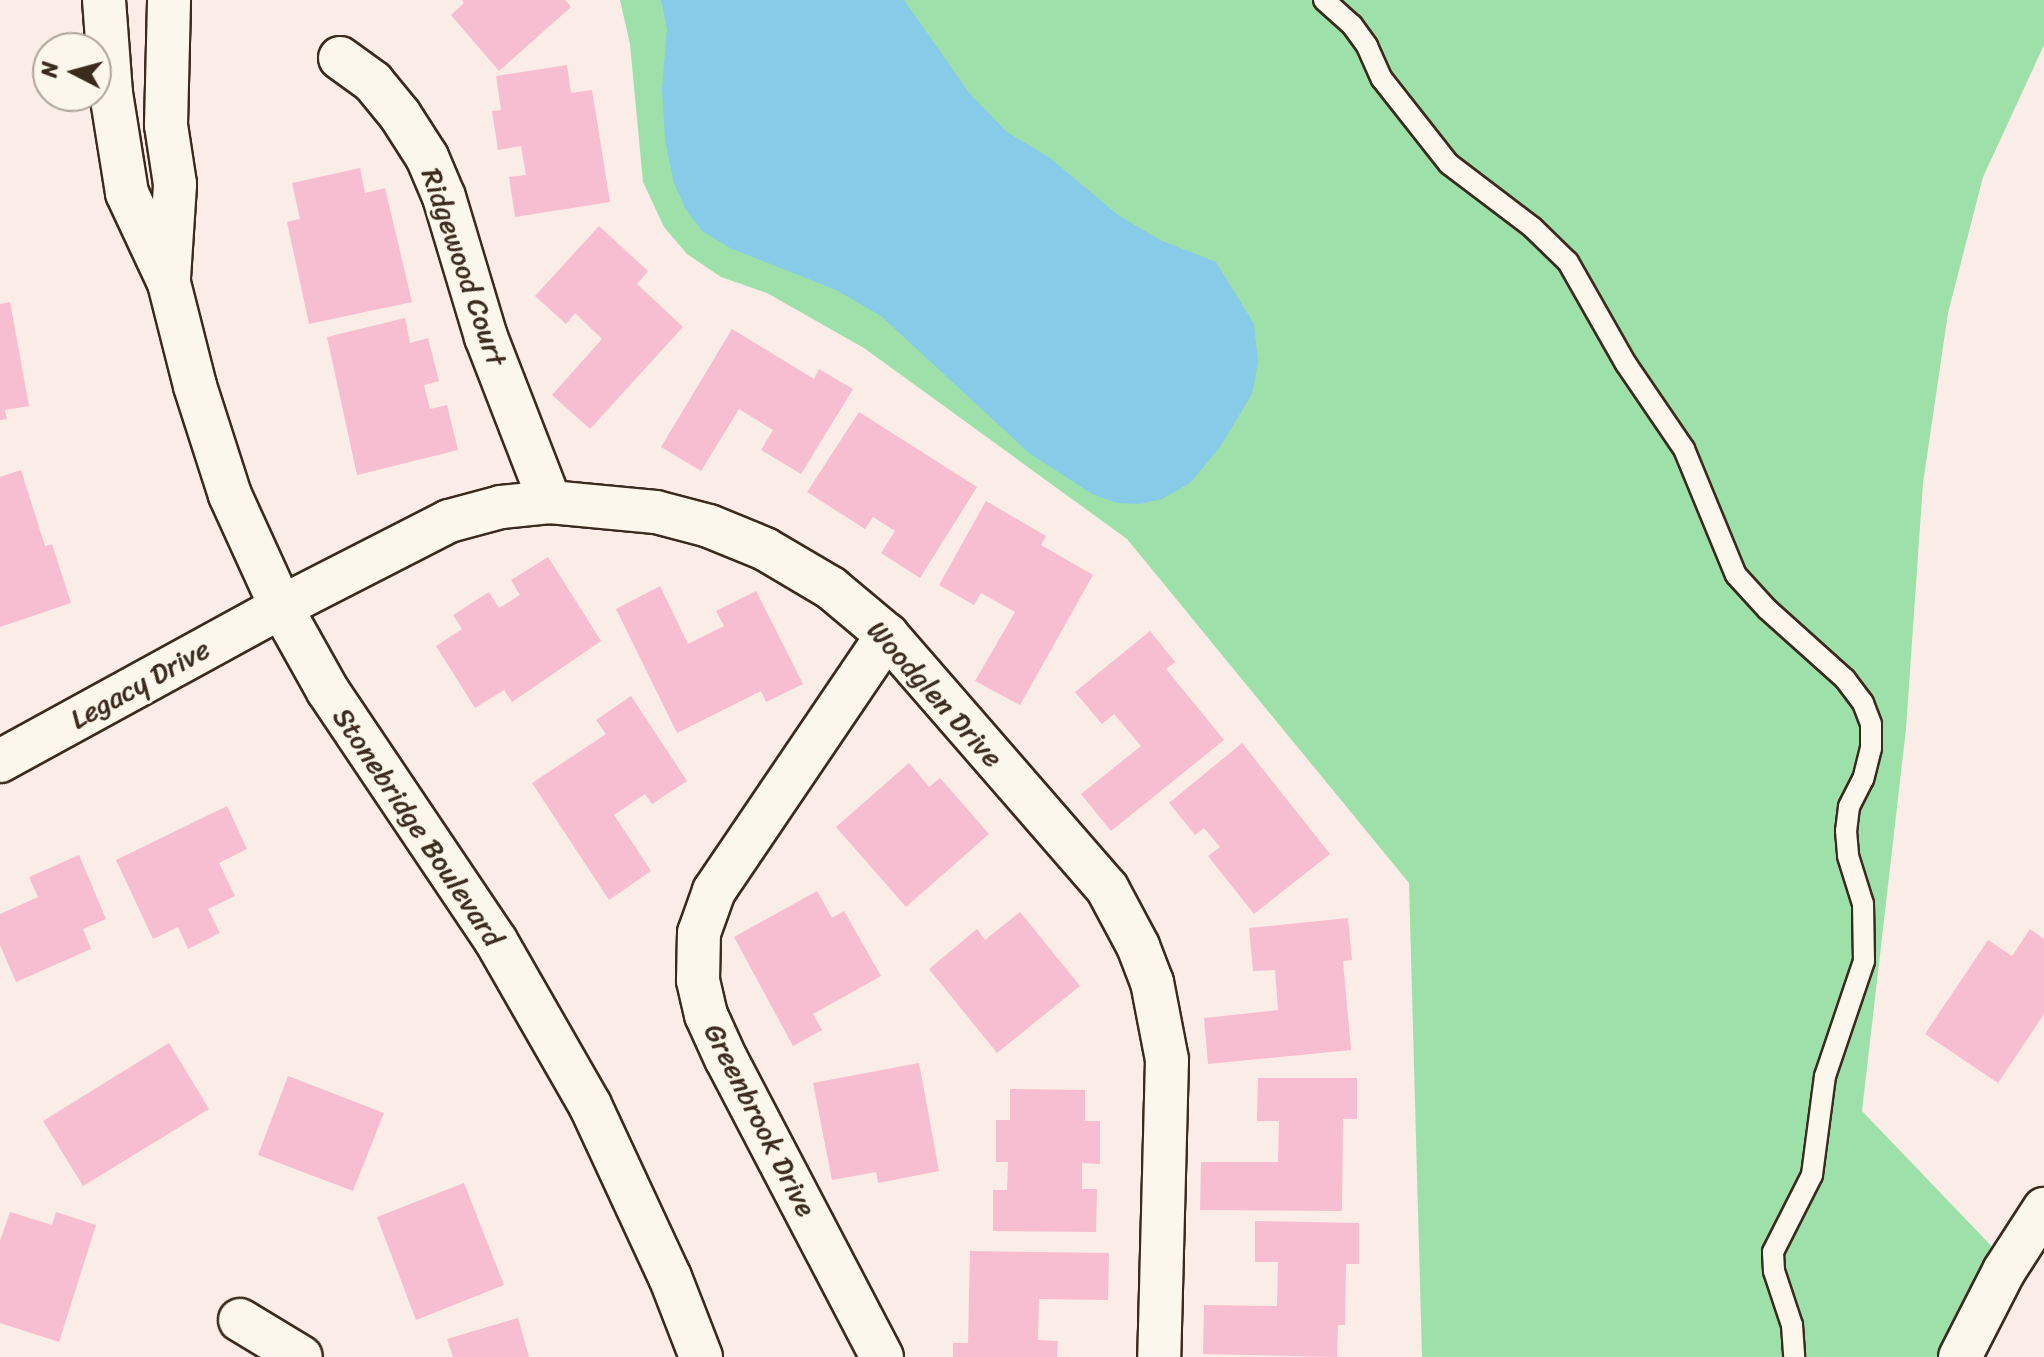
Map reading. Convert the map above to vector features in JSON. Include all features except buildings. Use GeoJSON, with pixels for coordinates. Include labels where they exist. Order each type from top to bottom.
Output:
{"type":"FeatureCollection","features":[{"type":"Feature","properties":{"kind":"street","name":"Stonebridge Boulevard"},"geometry":{"type":"LineString","coordinates":[[104,0],[111,93],[127,193],[169,283],[195,386],[230,495],[281,607],[328,691],[496,941],[549,1029],[627,1179],[701,1357]]}},
{"type":"Feature","properties":{"kind":"street","name":"Stonebridge Boulevard"},"geometry":{"type":"LineString","coordinates":[[169,0],[166,125],[175,184],[169,283]]}},
{"type":"Feature","properties":{"kind":"street","name":"Ridgewood Court"},"geometry":{"type":"LineString","coordinates":[[340,58],[373,82],[400,115],[427,157],[444,197],[486,337],[550,502]]}},
{"type":"Feature","properties":{"kind":"street","name":"Woodglen Drive"},"geometry":{"type":"LineString","coordinates":[[281,607],[449,521],[501,507],[550,502],[656,512],[737,537],[765,549],[831,588],[887,635],[1107,888],[1138,946],[1152,982],[1167,1060],[1159,1357]]}},
{"type":"Feature","properties":{"kind":"street","name":"Legacy Drive"},"geometry":{"type":"LineString","coordinates":[[0,761],[281,607]]}},
{"type":"Feature","properties":{"kind":"street","name":"Greenbrook Drive"},"geometry":{"type":"LineString","coordinates":[[882,1357],[726,1059],[706,1015],[698,980],[699,933],[714,891],[887,635]]}},
{"type":"Feature","properties":{"kind":"street"},"geometry":{"type":"LineString","coordinates":[[1960,1357],[2004,1271],[2044,1209]]}},
{"type":"Feature","properties":{"kind":"street"},"geometry":{"type":"LineString","coordinates":[[240,1320],[301,1357]]}},
{"type":"Feature","properties":{"kind":"lane"},"geometry":{"type":"LineString","coordinates":[[1324,0],[1352,25],[1367,46],[1382,79],[1449,164],[1532,227],[1568,262],[1626,364],[1684,449],[1736,575],[1767,609],[1845,679],[1863,703],[1871,724],[1871,748],[1863,779],[1849,807],[1846,831],[1848,856],[1863,904],[1864,961],[1825,1076],[1812,1175],[1773,1252],[1774,1271],[1792,1325],[1794,1357]]}},
{"type":"Feature","properties":{"kind":"green space"},"geometry":{"type":"Polygon","coordinates":[[[620,0],[2044,0],[2044,45],[1983,177],[1948,313],[1923,483],[1906,729],[1862,1111],[2024,1280],[1995,1333],[1987,1357],[1422,1357],[1409,883],[1127,539],[864,348],[767,293],[721,277],[687,254],[664,227],[643,182],[630,44],[620,0]]]}},
{"type":"Feature","properties":{"kind":"water"},"geometry":{"type":"Polygon","coordinates":[[[661,0],[904,0],[970,94],[1007,132],[1050,158],[1118,215],[1160,240],[1216,262],[1254,324],[1258,362],[1252,394],[1220,447],[1190,483],[1162,499],[1140,504],[1117,503],[1092,494],[1029,453],[881,316],[836,290],[730,248],[702,231],[685,208],[674,183],[665,140],[662,89],[667,29],[661,0]]]}}]}
